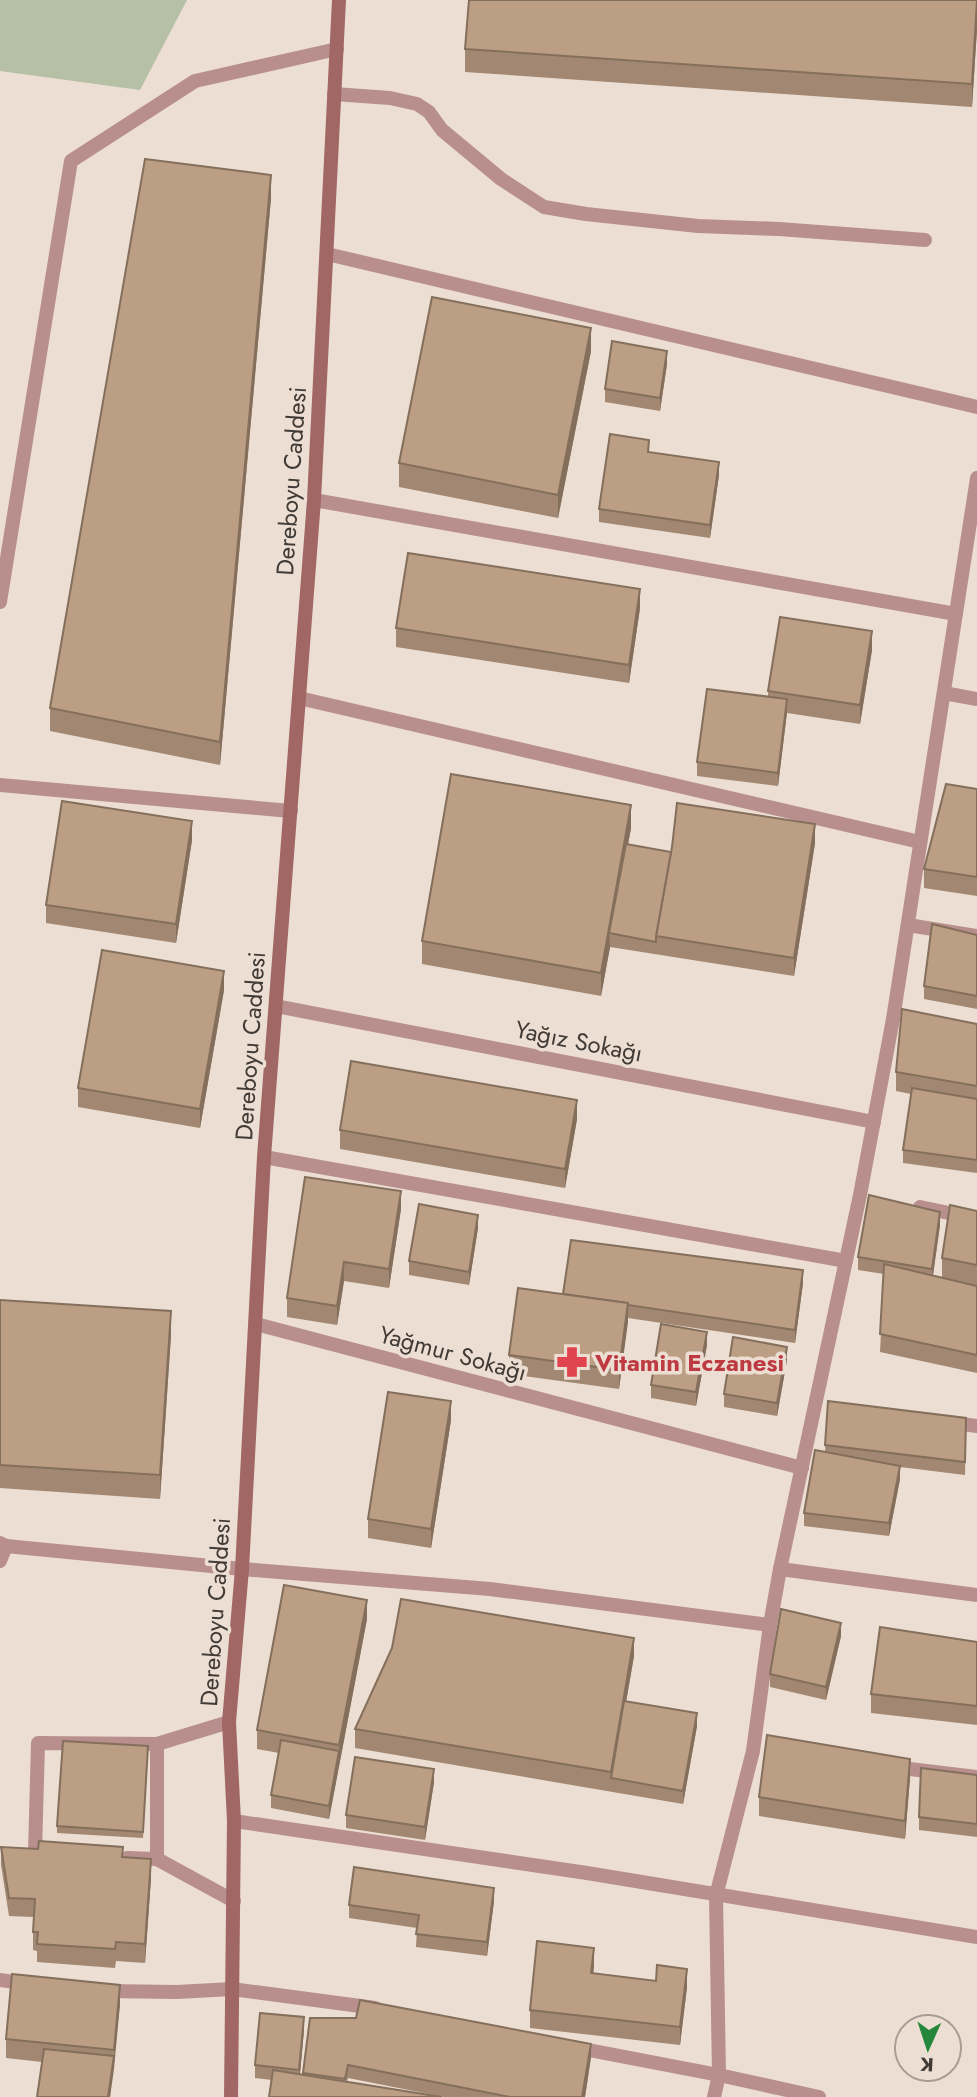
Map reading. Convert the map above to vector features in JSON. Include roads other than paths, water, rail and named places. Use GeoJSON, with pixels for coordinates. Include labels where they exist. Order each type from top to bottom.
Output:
{"type":"FeatureCollection","features":[{"type":"Feature","properties":{"kind":"main road","name":"Dereboyu Caddesi"},"geometry":{"type":"LineString","coordinates":[[231,2097],[234,1821],[229,1722],[242,1569],[264,1157],[314,500],[339,0]]}},
{"type":"Feature","properties":{"kind":"street"},"geometry":{"type":"LineString","coordinates":[[0,602],[71,160],[195,81],[337,50]]}},
{"type":"Feature","properties":{"kind":"street"},"geometry":{"type":"LineString","coordinates":[[334,94],[390,98],[417,104],[429,112],[442,130],[502,179],[544,207],[698,226],[925,240]]}},
{"type":"Feature","properties":{"kind":"street"},"geometry":{"type":"LineString","coordinates":[[327,254],[977,407]]}},
{"type":"Feature","properties":{"kind":"street"},"geometry":{"type":"LineString","coordinates":[[714,2097],[719,2074],[716,1896],[760,1752],[770,1625],[780,1569],[802,1468],[822,1405],[846,1261],[866,1197],[874,1122],[899,1020],[908,925],[920,842],[956,614],[971,553],[977,478]]}},
{"type":"Feature","properties":{"kind":"street"},"geometry":{"type":"LineString","coordinates":[[314,500],[956,614]]}},
{"type":"Feature","properties":{"kind":"street"},"geometry":{"type":"LineString","coordinates":[[944,693],[977,699]]}},
{"type":"Feature","properties":{"kind":"street"},"geometry":{"type":"LineString","coordinates":[[299,698],[920,842]]}},
{"type":"Feature","properties":{"kind":"street"},"geometry":{"type":"LineString","coordinates":[[0,785],[291,811]]}},
{"type":"Feature","properties":{"kind":"street"},"geometry":{"type":"LineString","coordinates":[[908,925],[977,936]]}},
{"type":"Feature","properties":{"kind":"street","name":"Yağız Sokağı"},"geometry":{"type":"LineString","coordinates":[[276,1006],[874,1122]]}},
{"type":"Feature","properties":{"kind":"street"},"geometry":{"type":"LineString","coordinates":[[264,1157],[846,1261]]}},
{"type":"Feature","properties":{"kind":"street"},"geometry":{"type":"LineString","coordinates":[[912,1206],[977,1219]]}},
{"type":"Feature","properties":{"kind":"street","name":"Yağmur Sokağı"},"geometry":{"type":"LineString","coordinates":[[256,1324],[802,1468]]}},
{"type":"Feature","properties":{"kind":"street"},"geometry":{"type":"LineString","coordinates":[[937,1421],[977,1426]]}},
{"type":"Feature","properties":{"kind":"street"},"geometry":{"type":"LineString","coordinates":[[0,1561],[3,1544],[242,1569],[490,1589],[770,1625]]}},
{"type":"Feature","properties":{"kind":"street"},"geometry":{"type":"LineString","coordinates":[[780,1569],[977,1595]]}},
{"type":"Feature","properties":{"kind":"street"},"geometry":{"type":"LineString","coordinates":[[62,1854],[35,1853],[38,1743],[157,1744],[229,1722]]}},
{"type":"Feature","properties":{"kind":"street"},"geometry":{"type":"LineString","coordinates":[[157,1744],[158,1859]]}},
{"type":"Feature","properties":{"kind":"street"},"geometry":{"type":"LineString","coordinates":[[872,1765],[977,1777]]}},
{"type":"Feature","properties":{"kind":"street"},"geometry":{"type":"LineString","coordinates":[[234,1821],[587,1873],[977,1937]]}},
{"type":"Feature","properties":{"kind":"street"},"geometry":{"type":"LineString","coordinates":[[117,1857],[158,1859],[234,1901]]}},
{"type":"Feature","properties":{"kind":"street"},"geometry":{"type":"LineString","coordinates":[[0,1980],[45,1987]]}},
{"type":"Feature","properties":{"kind":"street"},"geometry":{"type":"LineString","coordinates":[[83,1989],[135,1992],[232,1989],[384,2010]]}},
{"type":"Feature","properties":{"kind":"street"},"geometry":{"type":"LineString","coordinates":[[558,2044],[719,2074],[819,2097]]}},
{"type":"Feature","properties":{"kind":"place","name":"Vitamin Eczanesi"},"geometry":{"type":"Point","coordinates":[572,1362]}}]}
